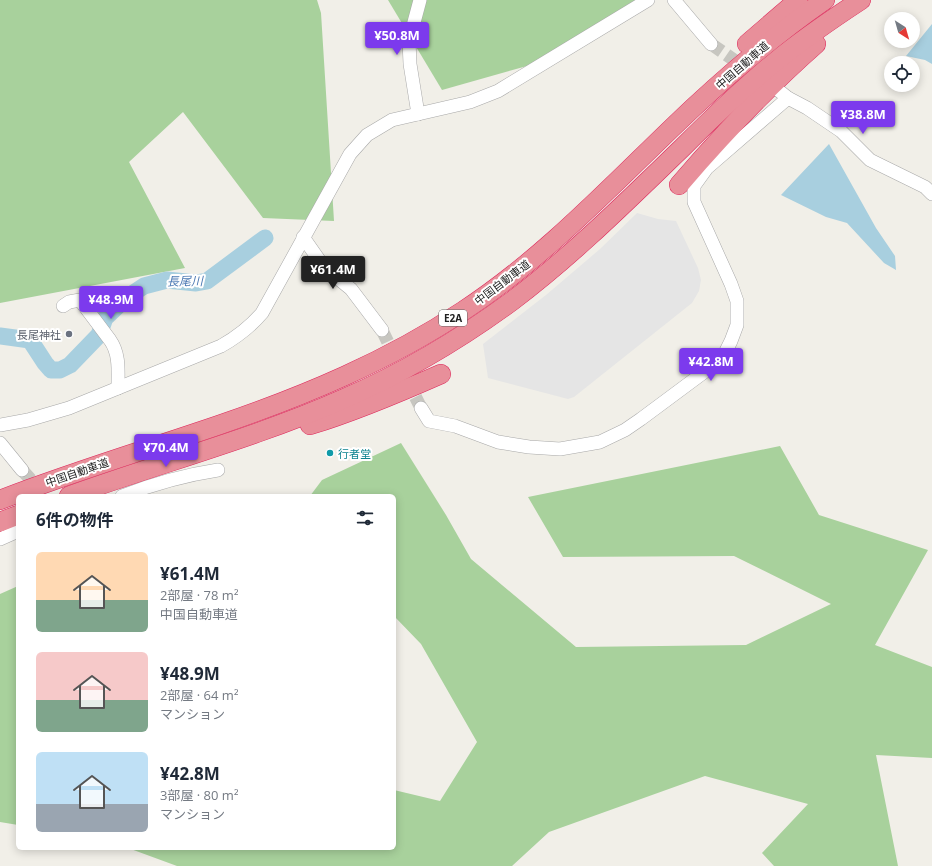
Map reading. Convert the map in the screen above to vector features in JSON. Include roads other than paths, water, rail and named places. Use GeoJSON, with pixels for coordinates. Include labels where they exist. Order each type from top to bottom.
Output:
{"type":"FeatureCollection","features":[{"type":"Feature","properties":{"kind":"highway"},"geometry":{"type":"LineString","coordinates":[[628,171],[658,137],[739,53],[798,0]]}},
{"type":"Feature","properties":{"kind":"highway","name":"中国自動車道"},"geometry":{"type":"LineString","coordinates":[[0,500],[76,471],[219,425],[331,383],[401,349],[434,330],[499,285],[564,232],[695,106],[731,74],[789,26],[825,0]]}},
{"type":"Feature","properties":{"kind":"highway","name":"中国自動車道"},"geometry":{"type":"LineString","coordinates":[[76,494],[303,416],[348,397],[411,366],[447,346],[478,325],[539,279],[575,248],[644,185],[727,104],[775,61],[861,0]]}},
{"type":"Feature","properties":{"kind":"highway"},"geometry":{"type":"LineString","coordinates":[[679,185],[733,124],[787,70],[837,26],[870,0]]}},
{"type":"Feature","properties":{"kind":"highway"},"geometry":{"type":"LineString","coordinates":[[184,457],[283,433],[342,415],[441,374]]}},
{"type":"Feature","properties":{"kind":"highway"},"geometry":{"type":"LineString","coordinates":[[0,522],[16,516]]}},
{"type":"Feature","properties":{"kind":"street"},"geometry":{"type":"LineString","coordinates":[[418,114],[410,64],[409,41],[420,0]]}},
{"type":"Feature","properties":{"kind":"street"},"geometry":{"type":"LineString","coordinates":[[0,425],[28,420],[55,412],[118,388],[221,346],[250,327],[262,313],[350,154],[362,140],[392,120],[470,102],[498,91],[648,0]]}},
{"type":"Feature","properties":{"kind":"street"},"geometry":{"type":"LineString","coordinates":[[674,0],[711,44]]}},
{"type":"Feature","properties":{"kind":"street"},"geometry":{"type":"LineString","coordinates":[[421,408],[429,421],[455,426],[498,442],[529,447],[560,449],[600,442],[625,430],[711,366],[725,353],[731,341],[736,325],[737,301],[731,284],[694,202],[694,186],[707,168],[783,94],[841,131],[870,160],[925,187],[932,194]]}},
{"type":"Feature","properties":{"kind":"street"},"geometry":{"type":"LineString","coordinates":[[303,237],[324,267],[351,289],[382,330]]}},
{"type":"Feature","properties":{"kind":"street"},"geometry":{"type":"LineString","coordinates":[[63,306],[70,302],[80,300],[110,340],[114,346],[117,357],[118,388]]}},
{"type":"Feature","properties":{"kind":"street"},"geometry":{"type":"LineString","coordinates":[[0,443],[22,470]]}},
{"type":"Feature","properties":{"kind":"street"},"geometry":{"type":"LineString","coordinates":[[127,494],[149,485],[218,470]]}},
{"type":"Feature","properties":{"kind":"street"},"geometry":{"type":"LineString","coordinates":[[0,539],[16,532]]}},
{"type":"Feature","properties":{"kind":"water"},"geometry":{"type":"Polygon","coordinates":[[[932,24],[932,64],[920,59],[920,56],[906,56],[912,48],[920,48],[920,39],[932,24]]]}},
{"type":"Feature","properties":{"kind":"water"},"geometry":{"type":"Polygon","coordinates":[[[829,144],[876,228],[895,256],[896,270],[884,263],[847,223],[826,217],[781,195],[829,144]]]}},
{"type":"Feature","properties":{"kind":"waterway","name":"長尾川"},"geometry":{"type":"LineString","coordinates":[[0,336],[30,340],[51,370],[60,370],[70,365],[99,335],[105,318],[126,298],[144,286],[167,280],[196,283],[207,281],[265,238]]}},
{"type":"Feature","properties":{"kind":"tunnel"},"geometry":{"type":"LineString","coordinates":[[711,44],[747,69]]}},
{"type":"Feature","properties":{"kind":"tunnel"},"geometry":{"type":"LineString","coordinates":[[382,330],[396,359]]}},
{"type":"Feature","properties":{"kind":"tunnel"},"geometry":{"type":"LineString","coordinates":[[407,380],[421,408]]}},
{"type":"Feature","properties":{"kind":"tunnel"},"geometry":{"type":"LineString","coordinates":[[22,470],[44,494]]}},
{"type":"Feature","properties":{"kind":"place","name":"長尾神社"},"geometry":{"type":"Point","coordinates":[69,334]}},
{"type":"Feature","properties":{"kind":"place","name":"行者堂"},"geometry":{"type":"Point","coordinates":[330,453]}}]}
